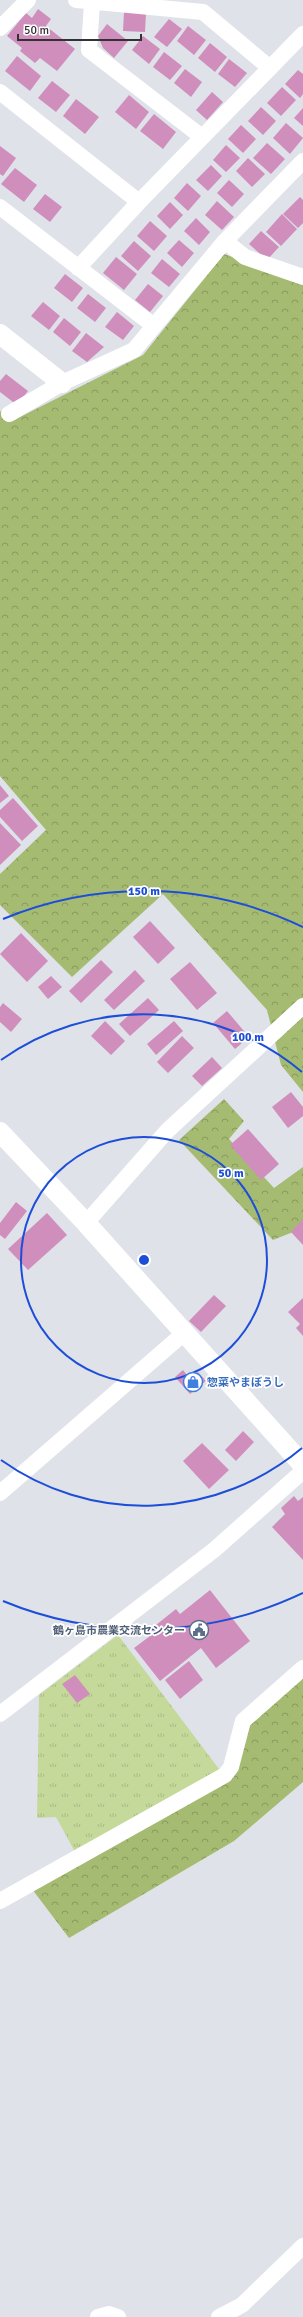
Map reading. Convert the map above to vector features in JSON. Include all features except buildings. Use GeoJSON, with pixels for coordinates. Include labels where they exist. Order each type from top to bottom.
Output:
{"type":"FeatureCollection","features":[{"type":"Feature","properties":{"kind":"street"},"geometry":{"type":"LineString","coordinates":[[0,28],[28,0]]}},
{"type":"Feature","properties":{"kind":"street"},"geometry":{"type":"LineString","coordinates":[[202,137],[89,50],[84,1],[203,12],[270,68]]}},
{"type":"Feature","properties":{"kind":"street"},"geometry":{"type":"LineString","coordinates":[[78,268],[139,202],[303,34]]}},
{"type":"Feature","properties":{"kind":"street"},"geometry":{"type":"LineString","coordinates":[[0,92],[139,202]]}},
{"type":"Feature","properties":{"kind":"street"},"geometry":{"type":"LineString","coordinates":[[9,414],[62,382],[134,350],[224,241],[303,161]]}},
{"type":"Feature","properties":{"kind":"street"},"geometry":{"type":"LineString","coordinates":[[0,207],[154,326]]}},
{"type":"Feature","properties":{"kind":"street"},"geometry":{"type":"LineString","coordinates":[[224,241],[245,257],[303,277]]}},
{"type":"Feature","properties":{"kind":"street"},"geometry":{"type":"LineString","coordinates":[[0,334],[62,382]]}},
{"type":"Feature","properties":{"kind":"street"},"geometry":{"type":"LineString","coordinates":[[86,1223],[167,1131],[303,1006]]}},
{"type":"Feature","properties":{"kind":"street"},"geometry":{"type":"LineString","coordinates":[[0,1132],[86,1223],[183,1334],[303,1464]]}},
{"type":"Feature","properties":{"kind":"street"},"geometry":{"type":"LineString","coordinates":[[0,1493],[183,1334]]}},
{"type":"Feature","properties":{"kind":"street"},"geometry":{"type":"LineString","coordinates":[[0,1714],[214,1550],[303,1470]]}},
{"type":"Feature","properties":{"kind":"street"},"geometry":{"type":"LineString","coordinates":[[0,1901],[225,1775],[231,1767],[243,1721],[303,1668]]}},
{"type":"Feature","properties":{"kind":"street"},"geometry":{"type":"LineString","coordinates":[[219,2317],[242,2305],[303,2246]]}},
{"type":"Feature","properties":{"kind":"street"},"geometry":{"type":"LineString","coordinates":[[98,2317],[109,2314],[118,2317]]}},
{"type":"Feature","properties":{"kind":"green space"},"geometry":{"type":"Polygon","coordinates":[[[224,254],[303,281],[303,1092],[281,1065],[267,1010],[163,894],[72,977],[0,905],[0,874],[46,830],[0,776],[0,411],[14,420],[143,355],[224,254]]]}},
{"type":"Feature","properties":{"kind":"green space"},"geometry":{"type":"Polygon","coordinates":[[[224,1099],[244,1121],[229,1139],[274,1188],[303,1167],[303,1228],[273,1240],[179,1140],[224,1099]]]}},
{"type":"Feature","properties":{"kind":"green space"},"geometry":{"type":"Polygon","coordinates":[[[118,1635],[222,1773],[75,1852],[56,1817],[37,1818],[39,1695],[118,1635]]]}},
{"type":"Feature","properties":{"kind":"green space"},"geometry":{"type":"Polygon","coordinates":[[[303,1668],[303,1782],[234,1841],[69,1938],[29,1885],[225,1775],[243,1721],[303,1668]]]}},
{"type":"Feature","properties":{"kind":"place","name":"惣菜やまぼうし"},"geometry":{"type":"Point","coordinates":[193,1382]}},
{"type":"Feature","properties":{"kind":"place","name":"鶴ヶ島市農業交流センター"},"geometry":{"type":"Point","coordinates":[199,1630]}}]}
